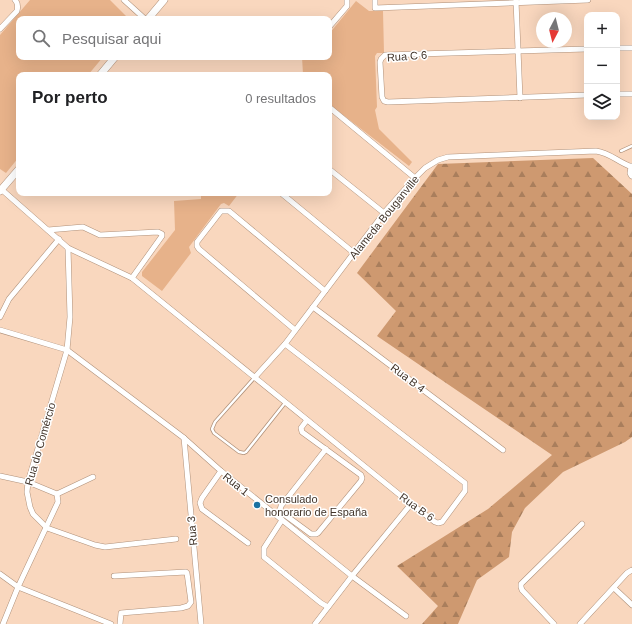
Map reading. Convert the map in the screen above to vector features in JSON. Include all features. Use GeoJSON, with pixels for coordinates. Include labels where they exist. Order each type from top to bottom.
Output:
{"type":"FeatureCollection","features":[{"type":"Feature","properties":{"kind":"street"},"geometry":{"type":"LineString","coordinates":[[0,29],[17,11],[17,2],[15,0]]}},
{"type":"Feature","properties":{"kind":"street"},"geometry":{"type":"LineString","coordinates":[[124,0],[143,16]]}},
{"type":"Feature","properties":{"kind":"street"},"geometry":{"type":"LineString","coordinates":[[150,16],[164,0]]}},
{"type":"Feature","properties":{"kind":"street"},"geometry":{"type":"LineString","coordinates":[[332,24],[347,6],[348,0]]}},
{"type":"Feature","properties":{"kind":"street"},"geometry":{"type":"LineString","coordinates":[[375,0],[375,8],[588,0]]}},
{"type":"Feature","properties":{"kind":"street"},"geometry":{"type":"LineString","coordinates":[[516,2],[520,98],[584,95]]}},
{"type":"Feature","properties":{"kind":"street"},"geometry":{"type":"LineString","coordinates":[[620,48],[632,48]]}},
{"type":"Feature","properties":{"kind":"street"},"geometry":{"type":"LineString","coordinates":[[518,52],[584,49]]}},
{"type":"Feature","properties":{"kind":"street","name":"Rua C 6"},"geometry":{"type":"LineString","coordinates":[[518,52],[385,55],[380,62],[382,97],[388,102],[520,98]]}},
{"type":"Feature","properties":{"kind":"street"},"geometry":{"type":"LineString","coordinates":[[102,72],[112,60]]}},
{"type":"Feature","properties":{"kind":"street"},"geometry":{"type":"LineString","coordinates":[[620,94],[632,94]]}},
{"type":"Feature","properties":{"kind":"street"},"geometry":{"type":"LineString","coordinates":[[332,109],[415,178]]}},
{"type":"Feature","properties":{"kind":"street","name":"Alameda Bouganville"},"geometry":{"type":"LineString","coordinates":[[255,377],[285,344],[384,213],[425,168],[438,160],[448,157],[596,151],[610,155],[624,165],[632,167]]}},
{"type":"Feature","properties":{"kind":"street"},"geometry":{"type":"LineString","coordinates":[[632,167],[632,175]]}},
{"type":"Feature","properties":{"kind":"street"},"geometry":{"type":"LineString","coordinates":[[332,171],[384,213]]}},
{"type":"Feature","properties":{"kind":"street"},"geometry":{"type":"LineString","coordinates":[[1,190],[16,172]]}},
{"type":"Feature","properties":{"kind":"street","name":"Rua B 6"},"geometry":{"type":"LineString","coordinates":[[1,190],[68,248],[132,278],[411,504],[435,522],[442,522],[465,491],[465,483],[285,344]]}},
{"type":"Feature","properties":{"kind":"street"},"geometry":{"type":"LineString","coordinates":[[285,196],[354,253]]}},
{"type":"Feature","properties":{"kind":"street"},"geometry":{"type":"LineString","coordinates":[[295,330],[199,249],[197,242],[221,211],[229,211],[325,291]]}},
{"type":"Feature","properties":{"kind":"street"},"geometry":{"type":"LineString","coordinates":[[48,230],[83,227],[100,235],[158,232],[162,234],[132,278]]}},
{"type":"Feature","properties":{"kind":"street"},"geometry":{"type":"LineString","coordinates":[[0,317],[9,299],[59,239]]}},
{"type":"Feature","properties":{"kind":"street","name":"Rua do Comércio"},"geometry":{"type":"LineString","coordinates":[[68,248],[70,317],[67,350],[28,482],[27,492],[30,507],[33,514],[47,528],[95,545],[105,547],[176,539]]}},
{"type":"Feature","properties":{"kind":"street","name":"Rua B 4"},"geometry":{"type":"LineString","coordinates":[[312,307],[503,450]]}},
{"type":"Feature","properties":{"kind":"street"},"geometry":{"type":"LineString","coordinates":[[0,330],[67,350]]}},
{"type":"Feature","properties":{"kind":"street","name":"Rua 1"},"geometry":{"type":"LineString","coordinates":[[67,350],[184,438],[220,471],[352,576],[406,616]]}},
{"type":"Feature","properties":{"kind":"street"},"geometry":{"type":"LineString","coordinates":[[307,420],[301,428],[301,431],[326,449],[361,475],[362,479],[318,533],[311,534],[281,512],[280,508],[326,449]]}},
{"type":"Feature","properties":{"kind":"street","name":"Rua 3"},"geometry":{"type":"LineString","coordinates":[[184,438],[201,624]]}},
{"type":"Feature","properties":{"kind":"street"},"geometry":{"type":"LineString","coordinates":[[220,471],[202,498],[200,503],[202,509],[248,543]]}},
{"type":"Feature","properties":{"kind":"street"},"geometry":{"type":"LineString","coordinates":[[0,476],[28,482],[57,494],[93,477]]}},
{"type":"Feature","properties":{"kind":"street"},"geometry":{"type":"LineString","coordinates":[[3,624],[18,587],[58,502],[57,494]]}},
{"type":"Feature","properties":{"kind":"street"},"geometry":{"type":"LineString","coordinates":[[315,624],[411,504]]}},
{"type":"Feature","properties":{"kind":"street"},"geometry":{"type":"LineString","coordinates":[[282,520],[264,548],[264,557],[328,607]]}},
{"type":"Feature","properties":{"kind":"street"},"geometry":{"type":"LineString","coordinates":[[554,624],[522,590],[521,584],[582,524]]}},
{"type":"Feature","properties":{"kind":"street"},"geometry":{"type":"LineString","coordinates":[[580,624],[632,570]]}},
{"type":"Feature","properties":{"kind":"street"},"geometry":{"type":"LineString","coordinates":[[114,576],[185,572],[187,573],[191,602],[186,607],[181,608],[121,613],[120,624]]}},
{"type":"Feature","properties":{"kind":"street"},"geometry":{"type":"LineString","coordinates":[[0,574],[18,587],[111,624]]}},
{"type":"Feature","properties":{"kind":"street"},"geometry":{"type":"LineString","coordinates":[[614,588],[632,605]]}},
{"type":"Feature","properties":{"kind":"lane"},"geometry":{"type":"LineString","coordinates":[[621,151],[632,146]]}},
{"type":"Feature","properties":{"kind":"lane"},"geometry":{"type":"LineString","coordinates":[[255,377],[215,422],[212,429],[214,433],[239,452],[244,453],[286,403]]}},
{"type":"Feature","properties":{"kind":"green space"},"geometry":{"type":"Polygon","coordinates":[[[593,158],[632,194],[632,437],[625,442],[563,472],[525,508],[512,532],[509,557],[477,580],[458,624],[422,624],[438,606],[397,566],[488,509],[552,455],[377,336],[396,311],[357,273],[438,164],[593,158]]]}},
{"type":"Feature","properties":{"kind":"shaded area"},"geometry":{"type":"Polygon","coordinates":[[[30,0],[110,0],[126,16],[16,16],[30,0]]]}},
{"type":"Feature","properties":{"kind":"shaded area"},"geometry":{"type":"Polygon","coordinates":[[[356,1],[369,11],[383,11],[384,53],[377,53],[375,56],[377,107],[375,110],[379,129],[412,162],[409,166],[332,106],[332,72],[303,72],[302,60],[332,60],[332,30],[356,1]]]}},
{"type":"Feature","properties":{"kind":"shaded area"},"geometry":{"type":"Polygon","coordinates":[[[16,16],[16,60],[100,60],[90,72],[16,72],[16,161],[6,173],[0,169],[0,35],[16,16]]]}},
{"type":"Feature","properties":{"kind":"shaded area"},"geometry":{"type":"Polygon","coordinates":[[[201,196],[237,196],[229,206],[224,203],[221,204],[189,247],[191,253],[162,291],[142,276],[142,272],[175,230],[174,201],[201,199],[201,196]]]}},
{"type":"Feature","properties":{"kind":"place","name":"Consulado honorario de España"},"geometry":{"type":"Point","coordinates":[257,505]}}]}
